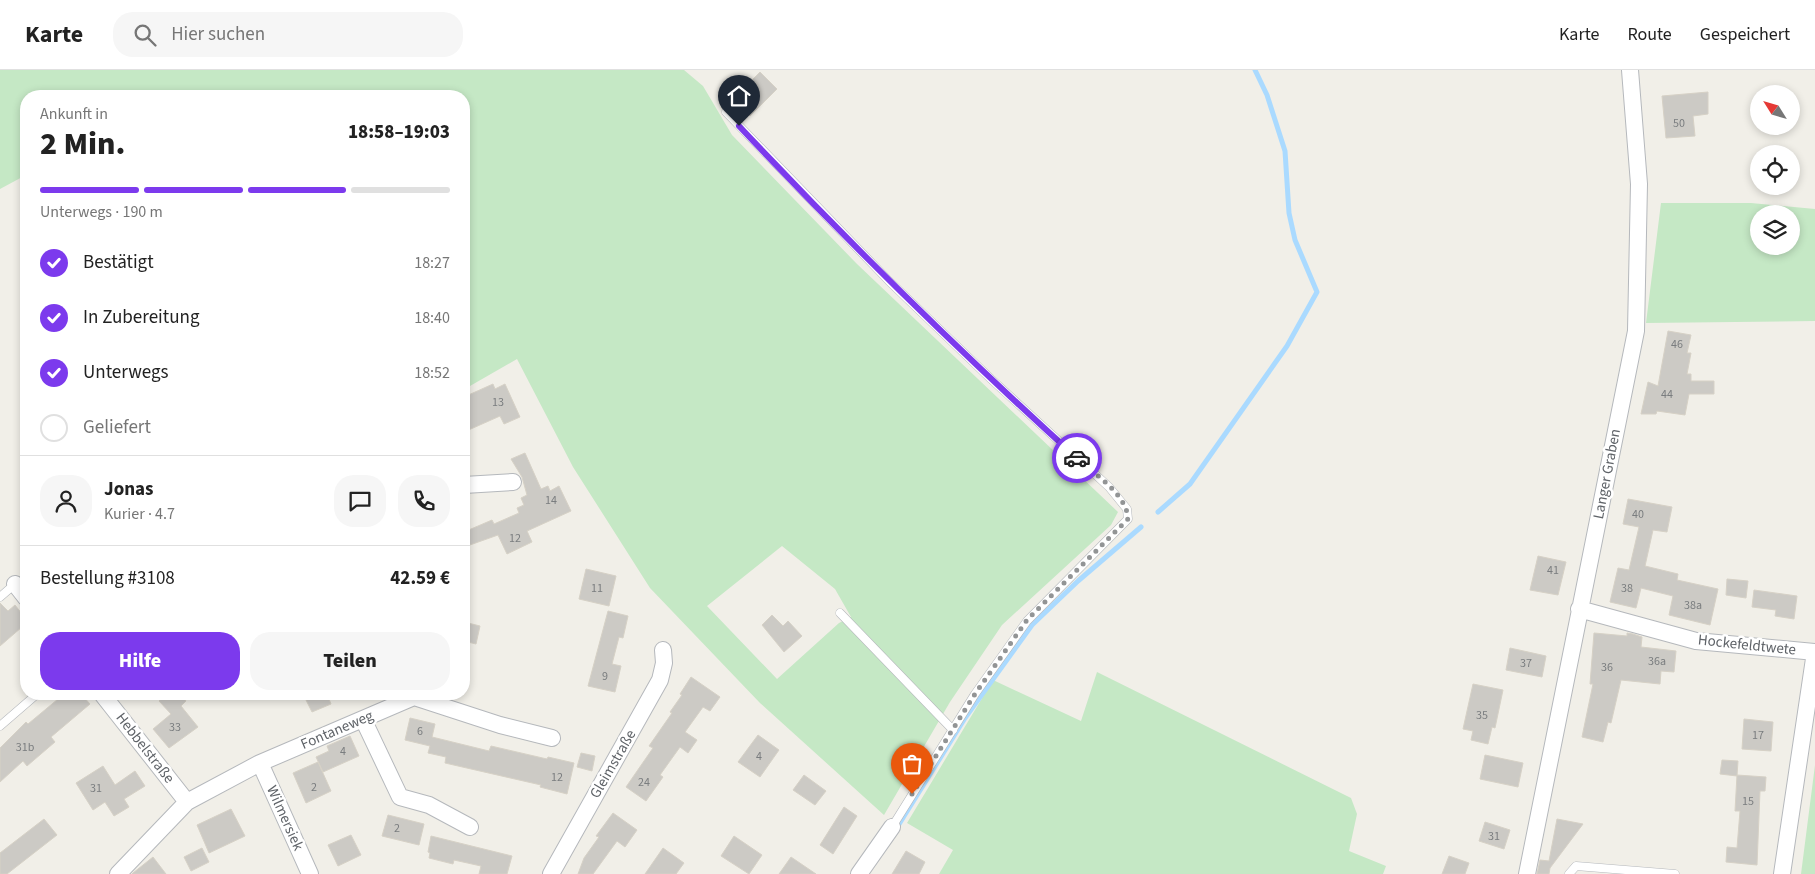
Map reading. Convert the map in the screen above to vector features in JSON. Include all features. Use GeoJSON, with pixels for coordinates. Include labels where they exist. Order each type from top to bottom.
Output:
{"type":"FeatureCollection","features":[{"type":"Feature","properties":{"kind":"street","name":"Langer Graben"},"geometry":{"type":"LineString","coordinates":[[1527,874],[1636,331],[1638,184],[1630,70]]}},
{"type":"Feature","properties":{"kind":"street"},"geometry":{"type":"LineString","coordinates":[[470,485],[514,482]]}},
{"type":"Feature","properties":{"kind":"street"},"geometry":{"type":"LineString","coordinates":[[15,584],[20,590]]}},
{"type":"Feature","properties":{"kind":"street","name":"Hockefeldtwete"},"geometry":{"type":"LineString","coordinates":[[1579,609],[1696,641],[1815,652],[1782,874]]}},
{"type":"Feature","properties":{"kind":"street","name":"Gleimstraße"},"geometry":{"type":"LineString","coordinates":[[551,874],[660,680],[664,663],[663,650]]}},
{"type":"Feature","properties":{"kind":"street","name":"Hebbelstraße"},"geometry":{"type":"LineString","coordinates":[[107,700],[187,802]]}},
{"type":"Feature","properties":{"kind":"street","name":"Fontaneweg"},"geometry":{"type":"LineString","coordinates":[[260,763],[403,700]]}},
{"type":"Feature","properties":{"kind":"street","name":"Fontaneweg"},"geometry":{"type":"LineString","coordinates":[[428,700],[500,725],[552,738]]}},
{"type":"Feature","properties":{"kind":"street"},"geometry":{"type":"LineString","coordinates":[[363,719],[400,797],[429,805],[470,827]]}},
{"type":"Feature","properties":{"kind":"street"},"geometry":{"type":"LineString","coordinates":[[118,874],[187,802],[260,763]]}},
{"type":"Feature","properties":{"kind":"street","name":"Wilmersiek"},"geometry":{"type":"LineString","coordinates":[[260,763],[310,874]]}},
{"type":"Feature","properties":{"kind":"street"},"geometry":{"type":"LineString","coordinates":[[859,874],[892,827]]}},
{"type":"Feature","properties":{"kind":"lane"},"geometry":{"type":"LineString","coordinates":[[726,112],[882,274],[991,379],[1109,487],[1127,509],[1128,519],[1027,620],[953,730],[892,827]]}},
{"type":"Feature","properties":{"kind":"lane"},"geometry":{"type":"LineString","coordinates":[[0,597],[15,584]]}},
{"type":"Feature","properties":{"kind":"lane"},"geometry":{"type":"LineString","coordinates":[[840,613],[953,730]]}},
{"type":"Feature","properties":{"kind":"lane"},"geometry":{"type":"LineString","coordinates":[[0,726],[30,700]]}},
{"type":"Feature","properties":{"kind":"lane"},"geometry":{"type":"LineString","coordinates":[[1569,874],[1576,866],[1675,874]]}},
{"type":"Feature","properties":{"kind":"green space"},"geometry":{"type":"Polygon","coordinates":[[[0,70],[684,70],[703,86],[732,135],[857,264],[1118,512],[1111,525],[1002,625],[950,702],[884,815],[760,703],[650,588],[573,467],[517,359],[470,386],[470,90],[20,90],[20,178],[0,189],[0,70]],[[782,546],[707,606],[777,679],[839,623],[851,617],[835,589],[782,546]]]}},
{"type":"Feature","properties":{"kind":"green space"},"geometry":{"type":"Polygon","coordinates":[[[1661,203],[1751,203],[1772,205],[1750,205],[1750,255],[1800,255],[1800,208],[1815,209],[1815,321],[1646,323],[1661,203]]]}},
{"type":"Feature","properties":{"kind":"green space"},"geometry":{"type":"Polygon","coordinates":[[[1097,672],[1351,798],[1357,814],[1349,851],[1386,866],[1383,874],[939,874],[953,850],[907,823],[993,680],[1081,721],[1097,672]]]}},
{"type":"Feature","properties":{"kind":"green space"},"geometry":{"type":"Polygon","coordinates":[[[1815,765],[1815,874],[1801,874],[1815,765]]]}},
{"type":"Feature","properties":{"kind":"building"},"geometry":{"type":"Polygon","coordinates":[[[760,72],[777,89],[750,116],[733,99],[760,72]]]}},
{"type":"Feature","properties":{"kind":"building"},"geometry":{"type":"Polygon","coordinates":[[[1708,92],[1708,114],[1693,116],[1695,136],[1666,138],[1662,96],[1708,92]]]}},
{"type":"Feature","properties":{"kind":"building"},"geometry":{"type":"Polygon","coordinates":[[[1668,331],[1691,335],[1687,353],[1691,353],[1687,374],[1691,374],[1691,381],[1714,381],[1714,394],[1689,394],[1685,415],[1657,411],[1656,414],[1641,414],[1648,382],[1658,386],[1668,331]]]}},
{"type":"Feature","properties":{"kind":"building"},"geometry":{"type":"Polygon","coordinates":[[[493,384],[495,389],[505,384],[520,417],[504,424],[500,416],[470,429],[470,394],[493,384]]]}},
{"type":"Feature","properties":{"kind":"building"},"geometry":{"type":"Polygon","coordinates":[[[525,453],[541,489],[548,486],[550,491],[559,486],[571,511],[527,531],[532,542],[507,554],[498,535],[470,545],[470,529],[492,520],[494,524],[519,513],[517,508],[524,505],[521,498],[527,495],[522,477],[511,459],[525,453]]]}},
{"type":"Feature","properties":{"kind":"building"},"geometry":{"type":"Polygon","coordinates":[[[1628,499],[1672,507],[1667,532],[1653,530],[1645,566],[1678,574],[1677,580],[1718,589],[1710,625],[1669,615],[1673,596],[1641,588],[1636,608],[1610,602],[1618,568],[1629,570],[1639,527],[1623,524],[1628,499]]]}},
{"type":"Feature","properties":{"kind":"building"},"geometry":{"type":"Polygon","coordinates":[[[1538,556],[1566,562],[1558,595],[1530,590],[1538,556]]]}},
{"type":"Feature","properties":{"kind":"building"},"geometry":{"type":"Polygon","coordinates":[[[586,569],[616,576],[609,606],[579,599],[586,569]]]}},
{"type":"Feature","properties":{"kind":"building"},"geometry":{"type":"Polygon","coordinates":[[[1727,579],[1748,581],[1746,598],[1726,595],[1727,579]]]}},
{"type":"Feature","properties":{"kind":"building"},"geometry":{"type":"Polygon","coordinates":[[[1754,590],[1797,596],[1794,619],[1775,616],[1776,610],[1752,607],[1754,590]]]}},
{"type":"Feature","properties":{"kind":"building"},"geometry":{"type":"Polygon","coordinates":[[[0,603],[8,611],[15,605],[20,611],[20,629],[0,646],[0,603]]]}},
{"type":"Feature","properties":{"kind":"building"},"geometry":{"type":"Polygon","coordinates":[[[608,611],[628,616],[623,638],[619,637],[612,664],[621,666],[615,692],[588,686],[608,611]]]}},
{"type":"Feature","properties":{"kind":"building"},"geometry":{"type":"Polygon","coordinates":[[[772,615],[783,626],[788,621],[802,636],[784,652],[762,625],[772,615]]]}},
{"type":"Feature","properties":{"kind":"building"},"geometry":{"type":"Polygon","coordinates":[[[470,624],[480,626],[476,644],[470,642],[470,624]]]}},
{"type":"Feature","properties":{"kind":"building"},"geometry":{"type":"Polygon","coordinates":[[[1594,633],[1627,636],[1627,633],[1633,634],[1642,637],[1641,647],[1676,651],[1674,672],[1661,671],[1660,684],[1621,680],[1611,723],[1608,722],[1603,742],[1582,737],[1593,684],[1590,684],[1594,633]]]}},
{"type":"Feature","properties":{"kind":"building"},"geometry":{"type":"Polygon","coordinates":[[[1510,648],[1546,656],[1542,677],[1506,670],[1510,648]]]}},
{"type":"Feature","properties":{"kind":"building"},"geometry":{"type":"Polygon","coordinates":[[[691,677],[720,697],[710,711],[703,707],[685,732],[697,740],[688,753],[680,747],[660,775],[663,777],[646,801],[626,787],[653,748],[649,746],[672,713],[670,712],[682,695],[680,694],[691,677]]]}},
{"type":"Feature","properties":{"kind":"building"},"geometry":{"type":"Polygon","coordinates":[[[1473,684],[1503,690],[1495,728],[1492,727],[1488,744],[1471,740],[1473,731],[1463,729],[1473,684]]]}},
{"type":"Feature","properties":{"kind":"building"},"geometry":{"type":"Polygon","coordinates":[[[57,700],[86,700],[90,704],[51,737],[55,742],[27,766],[23,761],[0,782],[0,748],[26,722],[28,724],[57,700]]]}},
{"type":"Feature","properties":{"kind":"building"},"geometry":{"type":"Polygon","coordinates":[[[185,700],[181,706],[198,727],[169,748],[153,729],[171,714],[159,701],[185,700]]]}},
{"type":"Feature","properties":{"kind":"building"},"geometry":{"type":"Polygon","coordinates":[[[306,700],[329,700],[331,704],[312,712],[306,700]]]}},
{"type":"Feature","properties":{"kind":"building"},"geometry":{"type":"Polygon","coordinates":[[[410,718],[435,724],[432,737],[489,751],[491,746],[574,763],[567,794],[540,787],[541,785],[445,763],[446,757],[428,753],[430,746],[405,740],[410,718]]]}},
{"type":"Feature","properties":{"kind":"building"},"geometry":{"type":"Polygon","coordinates":[[[1744,719],[1773,722],[1771,751],[1742,749],[1744,719]]]}},
{"type":"Feature","properties":{"kind":"building"},"geometry":{"type":"Polygon","coordinates":[[[758,735],[779,750],[760,777],[738,762],[758,735]]]}},
{"type":"Feature","properties":{"kind":"building"},"geometry":{"type":"Polygon","coordinates":[[[350,736],[359,756],[323,772],[316,757],[329,751],[327,746],[350,736]]]}},
{"type":"Feature","properties":{"kind":"building"},"geometry":{"type":"Polygon","coordinates":[[[581,753],[595,756],[592,771],[577,767],[581,753]]]}},
{"type":"Feature","properties":{"kind":"building"},"geometry":{"type":"Polygon","coordinates":[[[1485,755],[1523,763],[1518,787],[1480,779],[1485,755]]]}},
{"type":"Feature","properties":{"kind":"building"},"geometry":{"type":"Polygon","coordinates":[[[1722,760],[1738,761],[1737,776],[1720,774],[1722,760]]]}},
{"type":"Feature","properties":{"kind":"building"},"geometry":{"type":"Polygon","coordinates":[[[318,762],[331,791],[306,803],[293,773],[318,762]]]}},
{"type":"Feature","properties":{"kind":"building"},"geometry":{"type":"Polygon","coordinates":[[[103,766],[115,785],[135,771],[145,786],[124,799],[129,807],[114,816],[105,802],[93,810],[76,783],[103,766]]]}},
{"type":"Feature","properties":{"kind":"building"},"geometry":{"type":"Polygon","coordinates":[[[804,775],[826,791],[815,805],[793,790],[804,775]]]}},
{"type":"Feature","properties":{"kind":"building"},"geometry":{"type":"Polygon","coordinates":[[[1737,775],[1766,777],[1765,791],[1760,791],[1757,865],[1726,862],[1727,847],[1737,848],[1740,811],[1735,811],[1737,775]]]}},
{"type":"Feature","properties":{"kind":"building"},"geometry":{"type":"Polygon","coordinates":[[[844,807],[857,816],[833,854],[820,845],[844,807]]]}},
{"type":"Feature","properties":{"kind":"building"},"geometry":{"type":"Polygon","coordinates":[[[231,809],[245,836],[209,853],[197,825],[231,809]]]}},
{"type":"Feature","properties":{"kind":"building"},"geometry":{"type":"Polygon","coordinates":[[[613,813],[637,830],[625,847],[617,841],[593,874],[578,874],[584,858],[599,837],[596,836],[613,813]]]}},
{"type":"Feature","properties":{"kind":"building"},"geometry":{"type":"Polygon","coordinates":[[[388,815],[424,824],[419,845],[382,836],[388,815]]]}},
{"type":"Feature","properties":{"kind":"building"},"geometry":{"type":"Polygon","coordinates":[[[44,819],[57,835],[7,874],[0,874],[0,853],[44,819]]]}},
{"type":"Feature","properties":{"kind":"building"},"geometry":{"type":"Polygon","coordinates":[[[1557,819],[1583,824],[1550,868],[1549,874],[1537,874],[1540,860],[1549,861],[1557,819]]]}},
{"type":"Feature","properties":{"kind":"building"},"geometry":{"type":"Polygon","coordinates":[[[1485,822],[1510,830],[1504,849],[1479,841],[1485,822]]]}},
{"type":"Feature","properties":{"kind":"building"},"geometry":{"type":"Polygon","coordinates":[[[351,835],[361,855],[338,866],[328,845],[351,835]]]}},
{"type":"Feature","properties":{"kind":"building"},"geometry":{"type":"Polygon","coordinates":[[[431,836],[512,856],[507,874],[479,874],[481,866],[454,860],[453,864],[429,858],[430,853],[428,852],[431,836]]]}},
{"type":"Feature","properties":{"kind":"building"},"geometry":{"type":"Polygon","coordinates":[[[734,836],[762,855],[749,874],[721,856],[734,836]]]}},
{"type":"Feature","properties":{"kind":"building"},"geometry":{"type":"Polygon","coordinates":[[[202,848],[209,862],[191,871],[184,857],[202,848]]]}},
{"type":"Feature","properties":{"kind":"building"},"geometry":{"type":"Polygon","coordinates":[[[663,848],[684,863],[676,874],[645,874],[663,848]]]}},
{"type":"Feature","properties":{"kind":"building"},"geometry":{"type":"Polygon","coordinates":[[[906,851],[925,862],[919,874],[892,874],[906,851]]]}},
{"type":"Feature","properties":{"kind":"building"},"geometry":{"type":"Polygon","coordinates":[[[1449,856],[1469,863],[1465,874],[1442,874],[1449,856]]]}},
{"type":"Feature","properties":{"kind":"building"},"geometry":{"type":"Polygon","coordinates":[[[153,857],[166,874],[132,874],[133,873],[153,857]]]}},
{"type":"Feature","properties":{"kind":"building"},"geometry":{"type":"Polygon","coordinates":[[[791,857],[816,874],[779,874],[791,857]]]}},
{"type":"Feature","properties":{"kind":"waterway"},"geometry":{"type":"LineString","coordinates":[[1158,512],[1190,484],[1287,346],[1317,292],[1295,240],[1289,213],[1285,151],[1267,95],[1255,70]]}},
{"type":"Feature","properties":{"kind":"waterway"},"geometry":{"type":"LineString","coordinates":[[896,829],[965,718],[1032,625],[1078,581],[1141,527]]}},
{"type":"Feature","properties":{"kind":"way so far"},"geometry":{"type":"LineString","coordinates":[[912,794],[975,694],[1027,620],[1128,519],[1127,509],[1120,498],[1077,458]]}},
{"type":"Feature","properties":{"kind":"route"},"geometry":{"type":"LineString","coordinates":[[739,126],[805,196],[890,281],[991,379],[1077,458]]}}]}
